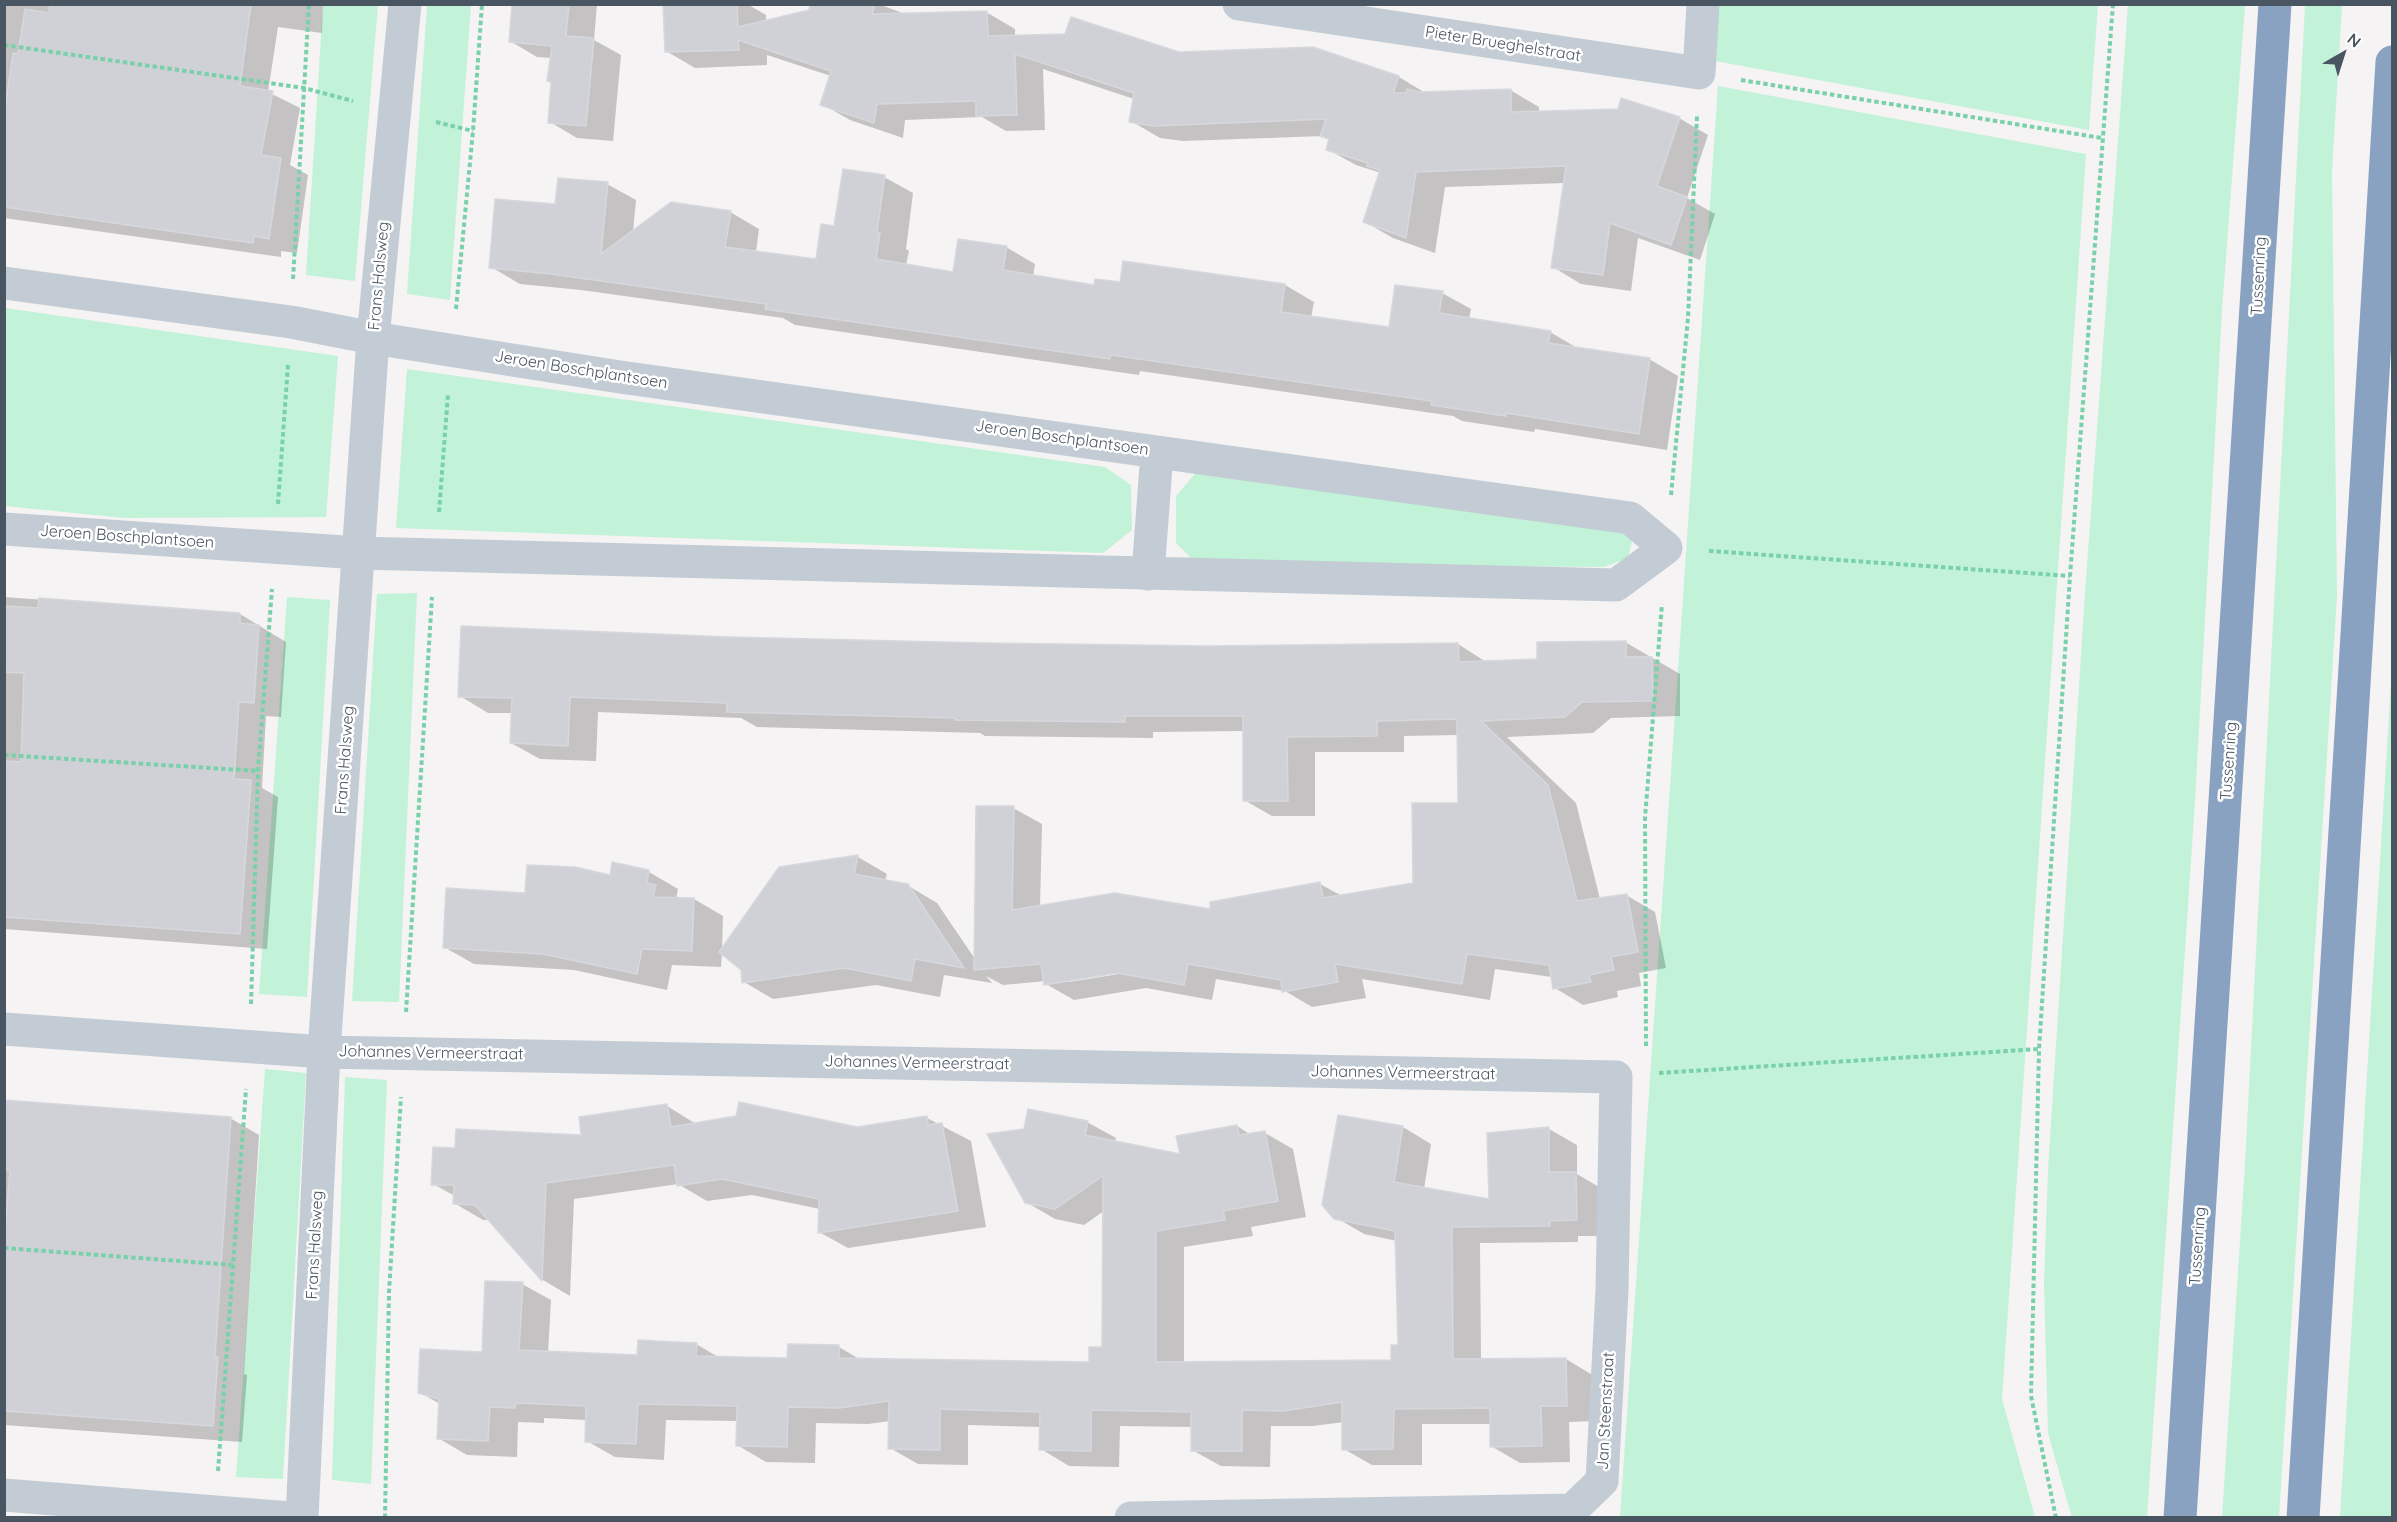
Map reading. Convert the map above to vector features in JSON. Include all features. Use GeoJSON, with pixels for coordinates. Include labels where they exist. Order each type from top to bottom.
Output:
{"type":"FeatureCollection","features":[{"type":"Feature","properties":{"kind":"highway","name":"Tussenring"},"geometry":{"type":"LineString","coordinates":[[2180,1518],[2275,4]]}},
{"type":"Feature","properties":{"kind":"highway"},"geometry":{"type":"LineString","coordinates":[[2303,1518],[2392,62]]}},
{"type":"Feature","properties":{"kind":"street","name":"Frans Halsweg"},"geometry":{"type":"LineString","coordinates":[[302,1518],[324,1052],[373,338],[405,4]]}},
{"type":"Feature","properties":{"kind":"street","name":"Pieter Brueghelstraat"},"geometry":{"type":"LineString","coordinates":[[1239,4],[1699,73]]}},
{"type":"Feature","properties":{"kind":"street"},"geometry":{"type":"LineString","coordinates":[[1699,73],[1702,4]]}},
{"type":"Feature","properties":{"kind":"street","name":"Jeroen Boschplantsoen"},"geometry":{"type":"LineString","coordinates":[[4,283],[291,322],[373,338],[620,377],[1630,518],[1666,548],[1616,585],[359,553],[4,529]]}},
{"type":"Feature","properties":{"kind":"street","name":"Jeroen Boschplantsoen"},"geometry":{"type":"LineString","coordinates":[[1148,574],[1157,452]]}},
{"type":"Feature","properties":{"kind":"street","name":"Johannes Vermeerstraat"},"geometry":{"type":"LineString","coordinates":[[4,1029],[324,1052],[1616,1077]]}},
{"type":"Feature","properties":{"kind":"street","name":"Jan Steenstraat"},"geometry":{"type":"LineString","coordinates":[[1131,1518],[1572,1510],[1602,1480],[1612,1290],[1616,1077]]}},
{"type":"Feature","properties":{"kind":"street"},"geometry":{"type":"LineString","coordinates":[[4,1495],[290,1518]]}},
{"type":"Feature","properties":{"kind":"path"},"geometry":{"type":"LineString","coordinates":[[215,1511],[249,1046],[258,771],[291,322],[309,4]]}},
{"type":"Feature","properties":{"kind":"path"},"geometry":{"type":"LineString","coordinates":[[385,1518],[389,1292],[435,554],[482,4]]}},
{"type":"Feature","properties":{"kind":"path"},"geometry":{"type":"LineString","coordinates":[[2056,1518],[2031,1396],[2039,1049],[2070,576],[2113,4]]}},
{"type":"Feature","properties":{"kind":"path"},"geometry":{"type":"LineString","coordinates":[[4,45],[304,88],[473,130]]}},
{"type":"Feature","properties":{"kind":"path"},"geometry":{"type":"LineString","coordinates":[[1699,73],[2102,138]]}},
{"type":"Feature","properties":{"kind":"path"},"geometry":{"type":"LineString","coordinates":[[1666,548],[2070,576]]}},
{"type":"Feature","properties":{"kind":"path"},"geometry":{"type":"LineString","coordinates":[[4,755],[258,771]]}},
{"type":"Feature","properties":{"kind":"path"},"geometry":{"type":"LineString","coordinates":[[1616,1077],[2039,1049]]}},
{"type":"Feature","properties":{"kind":"path"},"geometry":{"type":"LineString","coordinates":[[4,1248],[233,1265]]}},
{"type":"Feature","properties":{"kind":"green space"},"geometry":{"type":"Polygon","coordinates":[[[323,5],[378,5],[355,281],[306,275],[323,5]]]}},
{"type":"Feature","properties":{"kind":"green space"},"geometry":{"type":"Polygon","coordinates":[[[427,5],[471,5],[450,300],[407,294],[427,5]]]}},
{"type":"Feature","properties":{"kind":"green space"},"geometry":{"type":"Polygon","coordinates":[[[1718,5],[2098,5],[2089,130],[1715,61],[1718,5]]]}},
{"type":"Feature","properties":{"kind":"green space"},"geometry":{"type":"Polygon","coordinates":[[[2128,5],[2245,5],[2222,310],[2195,801],[2147,1517],[2072,1518],[2048,1433],[2044,1282],[2048,1170],[2085,593],[2128,5]]]}},
{"type":"Feature","properties":{"kind":"green space"},"geometry":{"type":"Polygon","coordinates":[[[2305,5],[2342,5],[2332,172],[2337,596],[2279,1517],[2222,1517],[2245,1164],[2305,5]]]}},
{"type":"Feature","properties":{"kind":"green space"},"geometry":{"type":"Polygon","coordinates":[[[1718,86],[2086,154],[2002,1399],[2035,1517],[1620,1517],[1718,86]]]}},
{"type":"Feature","properties":{"kind":"green space"},"geometry":{"type":"Polygon","coordinates":[[[5,308],[338,356],[326,517],[124,518],[5,506],[5,308]]]}},
{"type":"Feature","properties":{"kind":"green space"},"geometry":{"type":"Polygon","coordinates":[[[407,369],[1105,467],[1131,485],[1132,530],[1103,553],[396,528],[407,369]]]}},
{"type":"Feature","properties":{"kind":"green space"},"geometry":{"type":"Polygon","coordinates":[[[1199,469],[1620,527],[1633,538],[1628,558],[1604,567],[1197,564],[1176,543],[1176,496],[1199,469]]]}},
{"type":"Feature","properties":{"kind":"green space"},"geometry":{"type":"Polygon","coordinates":[[[417,593],[399,1002],[352,1001],[377,594],[417,593]]]}},
{"type":"Feature","properties":{"kind":"green space"},"geometry":{"type":"Polygon","coordinates":[[[287,597],[330,600],[307,997],[259,994],[287,597]]]}},
{"type":"Feature","properties":{"kind":"green space"},"geometry":{"type":"Polygon","coordinates":[[[2392,665],[2392,1517],[2340,1517],[2392,665]]]}},
{"type":"Feature","properties":{"kind":"green space"},"geometry":{"type":"Polygon","coordinates":[[[265,1069],[306,1073],[283,1479],[236,1477],[265,1069]]]}},
{"type":"Feature","properties":{"kind":"green space"},"geometry":{"type":"Polygon","coordinates":[[[345,1077],[387,1080],[371,1484],[332,1480],[345,1077]]]}},
{"type":"Feature","properties":{"kind":"building"},"geometry":{"type":"Polygon","coordinates":[[[50,4],[251,4],[240,86],[273,91],[261,155],[281,158],[269,239],[254,236],[253,243],[4,207],[4,115],[13,53],[18,54],[25,9],[49,13],[50,4]]]}},
{"type":"Feature","properties":{"kind":"building"},"geometry":{"type":"Polygon","coordinates":[[[512,4],[569,4],[566,36],[594,38],[586,126],[548,123],[551,82],[547,81],[552,46],[509,42],[512,4]]]}},
{"type":"Feature","properties":{"kind":"building"},"geometry":{"type":"Polygon","coordinates":[[[663,4],[737,4],[738,27],[809,10],[810,4],[875,4],[872,14],[987,11],[988,36],[1065,34],[1071,17],[1179,52],[1313,47],[1399,76],[1393,93],[1406,93],[1407,89],[1419,92],[1511,89],[1511,112],[1618,109],[1621,98],[1680,117],[1657,186],[1687,197],[1671,245],[1610,223],[1603,275],[1551,268],[1566,166],[1416,172],[1406,238],[1363,222],[1380,170],[1367,166],[1368,163],[1326,150],[1329,139],[1320,136],[1326,119],[1153,126],[1129,122],[1134,93],[1015,54],[1017,115],[976,116],[976,101],[877,104],[874,123],[820,105],[831,71],[738,40],[739,50],[665,52],[663,4]]]}},
{"type":"Feature","properties":{"kind":"building"},"geometry":{"type":"Polygon","coordinates":[[[843,169],[885,175],[877,232],[880,233],[876,259],[953,272],[958,239],[1007,246],[1003,270],[1094,285],[1095,279],[1120,282],[1123,261],[1285,284],[1281,312],[1389,327],[1395,285],[1443,291],[1439,313],[1551,331],[1548,343],[1650,358],[1639,434],[1506,413],[1506,416],[1431,405],[1432,401],[1111,355],[1110,359],[765,309],[766,304],[551,274],[489,268],[495,199],[555,204],[558,178],[608,182],[601,254],[671,202],[731,211],[725,247],[816,259],[821,224],[834,226],[843,169]]]}},
{"type":"Feature","properties":{"kind":"building"},"geometry":{"type":"Polygon","coordinates":[[[39,598],[240,613],[240,623],[259,625],[254,703],[239,702],[234,779],[251,780],[240,934],[4,917],[4,761],[21,762],[24,673],[4,672],[4,606],[38,608],[39,598]]]}},
{"type":"Feature","properties":{"kind":"building"},"geometry":{"type":"Polygon","coordinates":[[[461,626],[729,637],[986,643],[1210,646],[1458,643],[1459,662],[1537,659],[1537,642],[1626,641],[1626,657],[1652,657],[1653,701],[1582,702],[1565,717],[1481,721],[1548,785],[1577,901],[1627,894],[1638,952],[1611,957],[1614,970],[1589,975],[1591,982],[1553,989],[1549,965],[1467,954],[1462,984],[1335,964],[1338,982],[1282,992],[1281,980],[1188,964],[1184,985],[1117,973],[1044,985],[1041,964],[974,970],[976,806],[1014,806],[1012,910],[1115,893],[1210,909],[1210,902],[1320,882],[1323,898],[1413,883],[1412,803],[1458,803],[1457,719],[1377,721],[1377,736],[1287,737],[1288,801],[1243,801],[1243,716],[1125,716],[1125,722],[955,720],[955,718],[727,712],[727,703],[570,697],[568,746],[510,743],[512,698],[458,697],[461,626]]]}},
{"type":"Feature","properties":{"kind":"building"},"geometry":{"type":"Polygon","coordinates":[[[858,855],[854,874],[908,884],[964,968],[915,959],[911,981],[845,968],[742,983],[741,970],[719,952],[779,867],[858,855]]]}},
{"type":"Feature","properties":{"kind":"building"},"geometry":{"type":"Polygon","coordinates":[[[612,862],[649,870],[647,883],[656,885],[653,897],[694,898],[692,951],[642,949],[637,974],[543,954],[443,948],[446,888],[525,893],[527,865],[575,867],[610,875],[612,862]]]}},
{"type":"Feature","properties":{"kind":"building"},"geometry":{"type":"Polygon","coordinates":[[[4,1100],[231,1117],[215,1357],[218,1357],[213,1426],[4,1411],[4,1242],[10,1170],[4,1170],[4,1100]]]}},
{"type":"Feature","properties":{"kind":"building"},"geometry":{"type":"Polygon","coordinates":[[[739,1102],[857,1127],[927,1116],[928,1125],[942,1123],[958,1211],[818,1233],[819,1199],[722,1179],[677,1186],[674,1165],[546,1183],[542,1281],[475,1205],[453,1204],[454,1185],[431,1185],[433,1147],[455,1148],[456,1129],[581,1135],[579,1117],[667,1104],[671,1127],[736,1116],[739,1102]]]}},
{"type":"Feature","properties":{"kind":"building"},"geometry":{"type":"Polygon","coordinates":[[[1028,1109],[1088,1121],[1085,1135],[1180,1154],[1176,1136],[1237,1125],[1239,1135],[1265,1131],[1278,1201],[1223,1211],[1225,1220],[1156,1231],[1156,1362],[1391,1360],[1391,1345],[1398,1345],[1395,1231],[1334,1219],[1322,1205],[1338,1115],[1403,1126],[1394,1182],[1489,1199],[1487,1133],[1549,1127],[1549,1172],[1576,1172],[1577,1220],[1550,1221],[1550,1226],[1452,1227],[1453,1359],[1566,1358],[1567,1406],[1541,1406],[1542,1446],[1490,1447],[1490,1408],[1394,1409],[1393,1449],[1342,1450],[1342,1402],[1283,1411],[1242,1410],[1242,1451],[1191,1451],[1191,1412],[1091,1410],[1091,1451],[1039,1450],[1040,1412],[940,1409],[940,1450],[888,1449],[889,1401],[839,1408],[788,1407],[787,1447],[736,1446],[737,1406],[638,1404],[636,1444],[585,1442],[586,1406],[516,1403],[515,1408],[490,1407],[488,1441],[437,1439],[439,1399],[418,1393],[420,1349],[482,1352],[485,1281],[523,1282],[519,1350],[637,1355],[638,1340],[697,1343],[696,1356],[787,1358],[788,1344],[839,1345],[839,1358],[1089,1362],[1089,1347],[1102,1347],[1103,1176],[1055,1209],[1025,1203],[987,1134],[1024,1129],[1028,1109]]]}}]}
